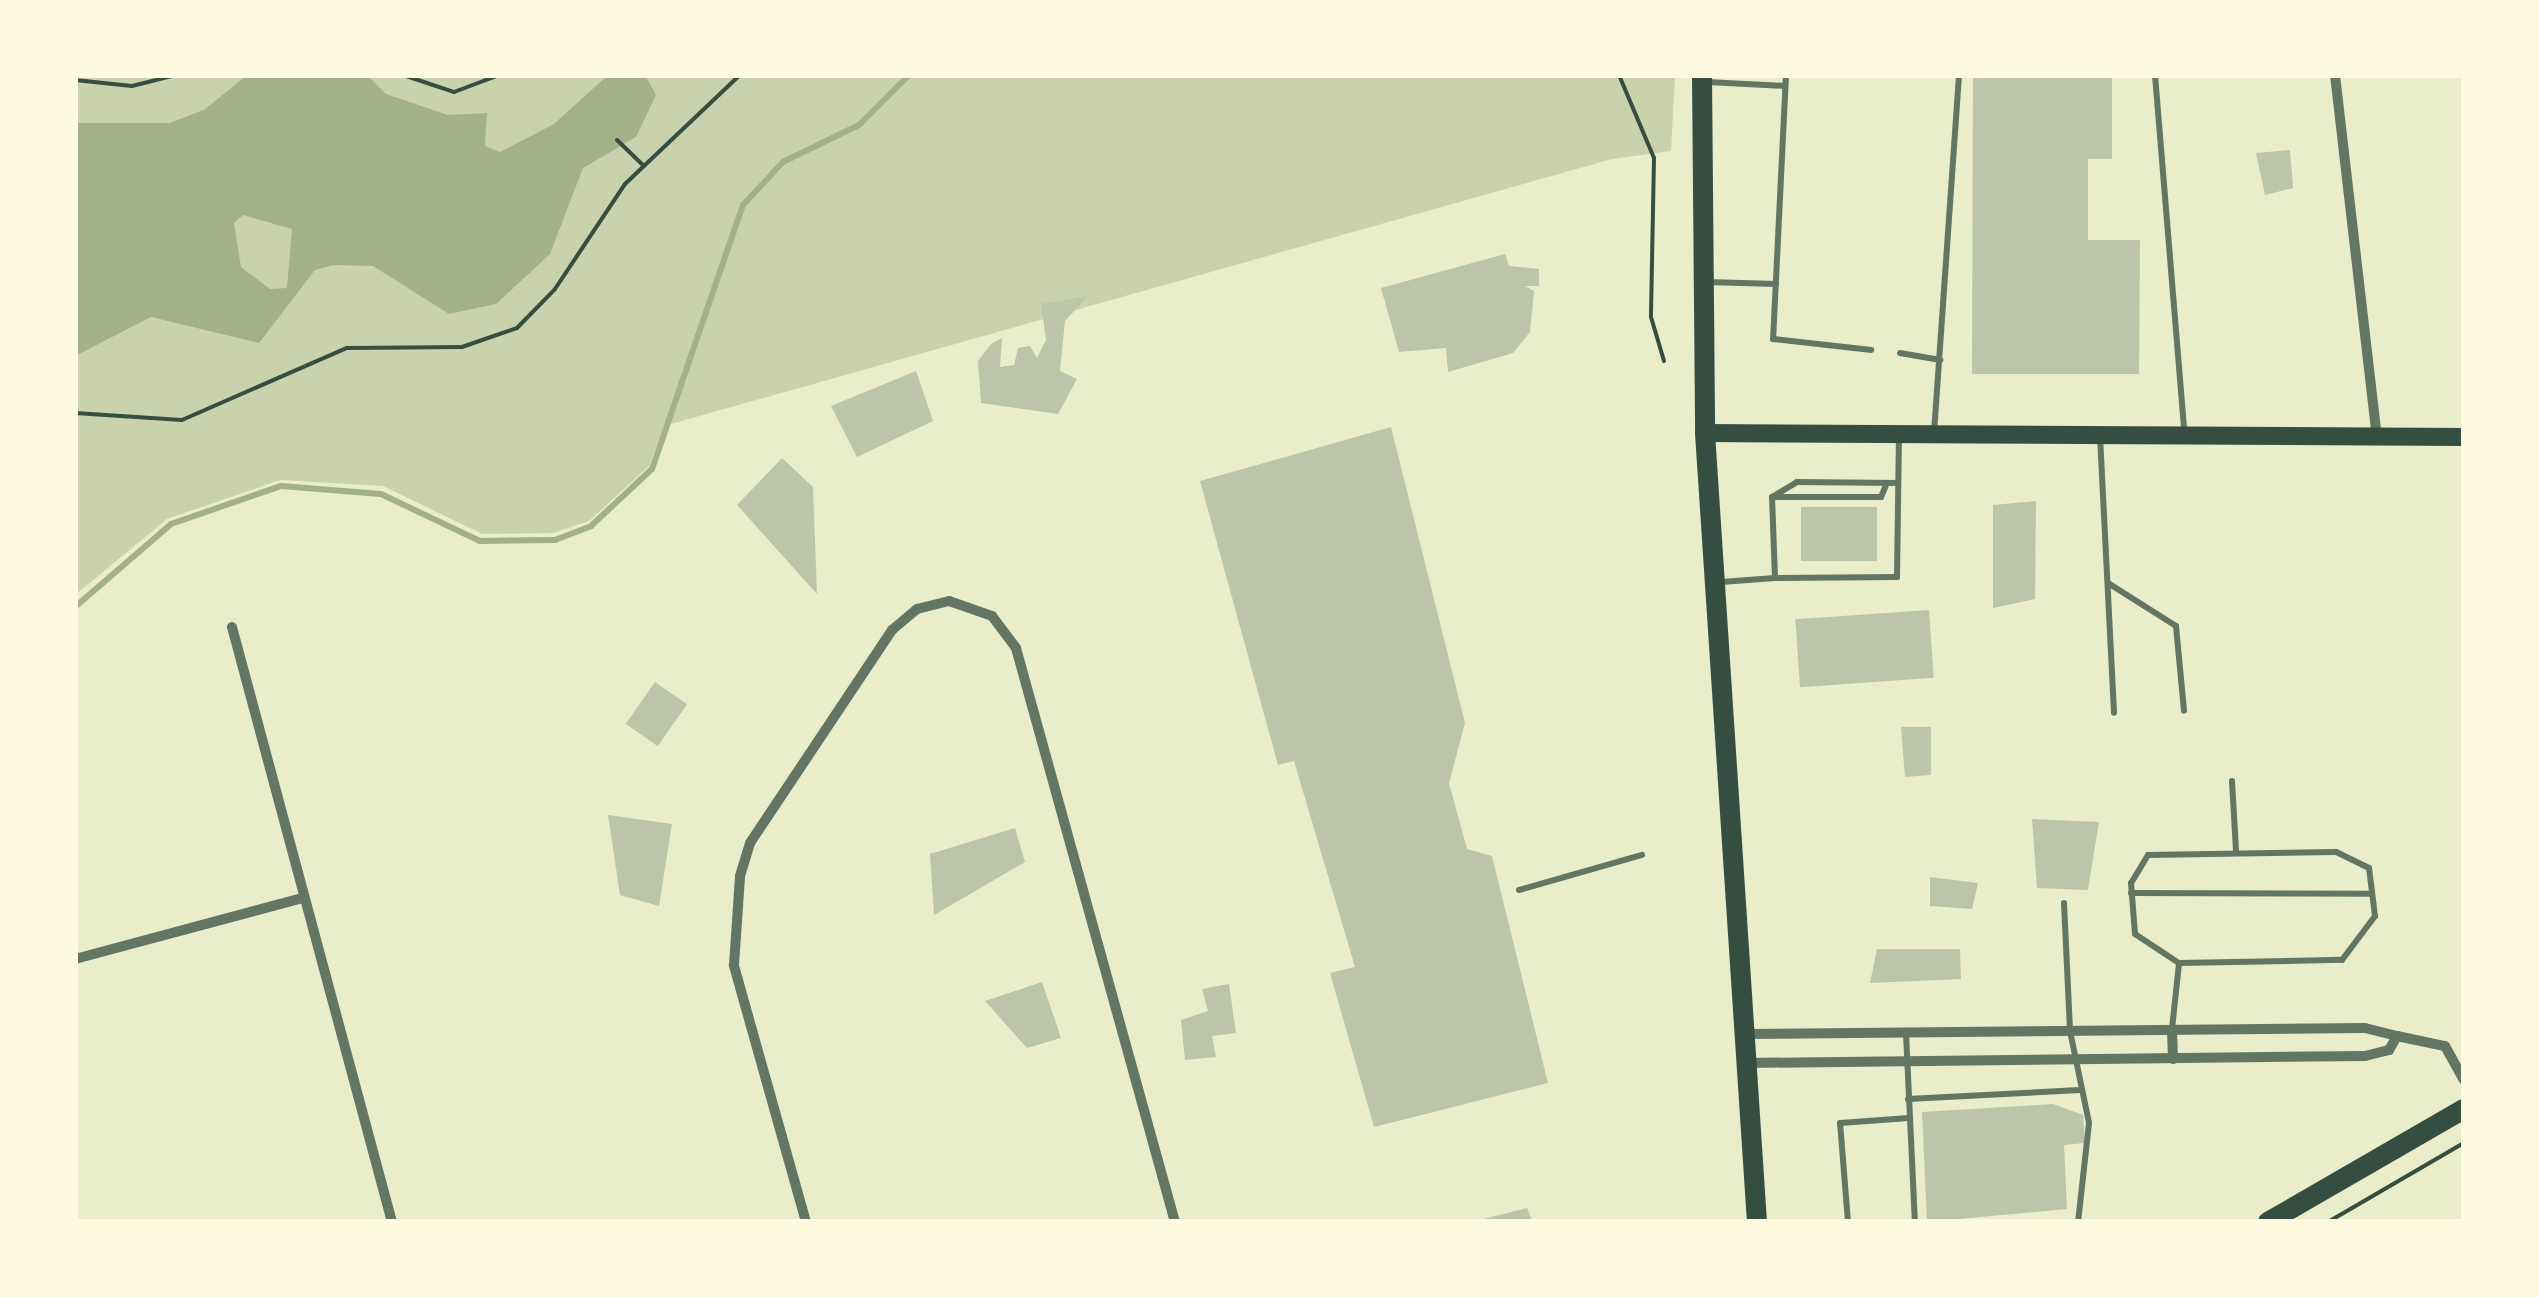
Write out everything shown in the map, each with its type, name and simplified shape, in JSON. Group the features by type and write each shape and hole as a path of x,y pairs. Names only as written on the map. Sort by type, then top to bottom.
{"main road":[{"path":"1700,77 1699,282 1705,433 1757,1222"},
{"path":"1705,433 2184,432 2464,439"},
{"path":"2268,1222 2464,1109"}],"street":[{"path":"2336,75 2377,436"},
{"path":"806,1222 734,965 740,876 750,844 892,630 916,609 949,601 992,616 1016,648 1174,1222"},
{"path":"232,627 392,1222"},
{"path":"75,959 302,898"},
{"path":"1745,1034 2365,1028 2444,1046 2464,1080"},
{"path":"2172,1030 2173,1059"},
{"path":"1746,1064 2366,1056 2389,1050 2397,1036"}],"lane":[{"path":"1786,75 1774,340 1871,350"},
{"path":"1934,434 1959,75"},
{"path":"2155,75 2184,432"},
{"path":"1700,77 1785,86"},
{"path":"1699,282 1776,284"},
{"path":"1900,353 1940,360"},
{"path":"1715,583 1775,578 1897,577 1899,434"},
{"path":"2100,435 2114,714"},
{"path":"1772,497 1797,482 1898,483"},
{"path":"1772,497 1882,497 1887,483"},
{"path":"1772,497 1775,578"},
{"path":"2108,583 2176,626 2184,711"},
{"path":"2232,781 2236,850"},
{"path":"2236,850 2358,857 2370,868 2375,916 2342,960 2179,963 2134,934 2131,892 2148,854 2236,850"},
{"path":"1519,890 1642,854"},
{"path":"2131,892 2372,894"},
{"path":"2064,903 2070,1031 2088,1123 2078,1222"},
{"path":"2172,1030 2179,963"},
{"path":"1906,1032 1915,1222"},
{"path":"1908,1099 2080,1090"},
{"path":"1848,1222 1840,1123 1909,1118"}],"path":[{"path":"75,80 132,86 176,75"},
{"path":"402,75 454,92 499,75"},
{"path":"75,413 182,420 346,348 492,339 536,312 643,166 740,75"},
{"path":"1620,75 1654,158 1650,317 1664,361"},
{"path":"617,140 643,166"},
{"path":"2328,1222 2464,1143"}],"shaded area":[{"path":"75,75 1675,75 1671,151 1612,159 664,426 649,466 589,521 553,533 482,534 383,486 280,480 167,519 75,595"},
{"path":"247,75 367,75 386,94 448,115 487,113 485,146 500,152 554,124 608,75 645,75 656,95 636,137 583,168 550,254 496,304 449,314 373,266 333,265 315,270 259,343 151,317 75,356 75,123 169,123 204,110","holes":["243,215 292,229 287,288 270,289 241,267 234,223"]}],"building":[{"path":"1973,75 2112,75 2112,159 2088,159 2088,240 2140,240 2139,374 1972,374"},
{"path":"2290,150 2293,188 2265,195 2256,153"},
{"path":"1505,254 1509,266 1539,269 1539,286 1525,286 1534,291 1530,332 1513,353 1448,372 1446,348 1399,352 1381,288"},
{"path":"1088,296 1065,321 1060,371 1077,379 1058,414 981,403 978,361 991,344 1002,338 1000,367 1014,365 1018,348 1030,346 1037,358 1046,340 1041,304"},
{"path":"916,371 933,421 857,457 831,406"},
{"path":"1391,427 1465,723 1449,783 1467,849 1492,856 1548,1083 1374,1127 1330,973 1355,967 1294,761 1278,765 1200,481"},
{"path":"782,458 813,487 817,594 737,505"},
{"path":"2036,501 2035,599 1993,608 1993,505"},
{"path":"1801,507 1877,507 1877,561 1801,561"},
{"path":"1929,610 1934,678 1800,687 1795,619"},
{"path":"655,682 687,704 658,746 626,724"},
{"path":"1901,727 1931,727 1931,775 1905,777"},
{"path":"608,815 672,824 659,906 620,895"},
{"path":"2032,819 2099,822 2088,890 2037,888"},
{"path":"1015,828 1025,862 934,915 930,854"},
{"path":"1930,877 1978,883 1972,909 1930,906"},
{"path":"1877,949 1960,949 1961,979 1870,983"},
{"path":"1042,982 1061,1038 1027,1048 985,1001"},
{"path":"1229,984 1236,1033 1212,1036 1216,1057 1185,1060 1181,1020 1208,1011 1202,989"},
{"path":"2053,1104 2083,1115 2085,1143 2064,1145 2067,1209 1927,1222 1922,1112"},
{"path":"1527,1208 1533,1222 1476,1222 1476,1221"}],"waterway":[{"path":"75,607 171,524 281,486 381,494 480,541 555,540 591,526 652,469 743,205 783,162 859,125 909,75"}]}
